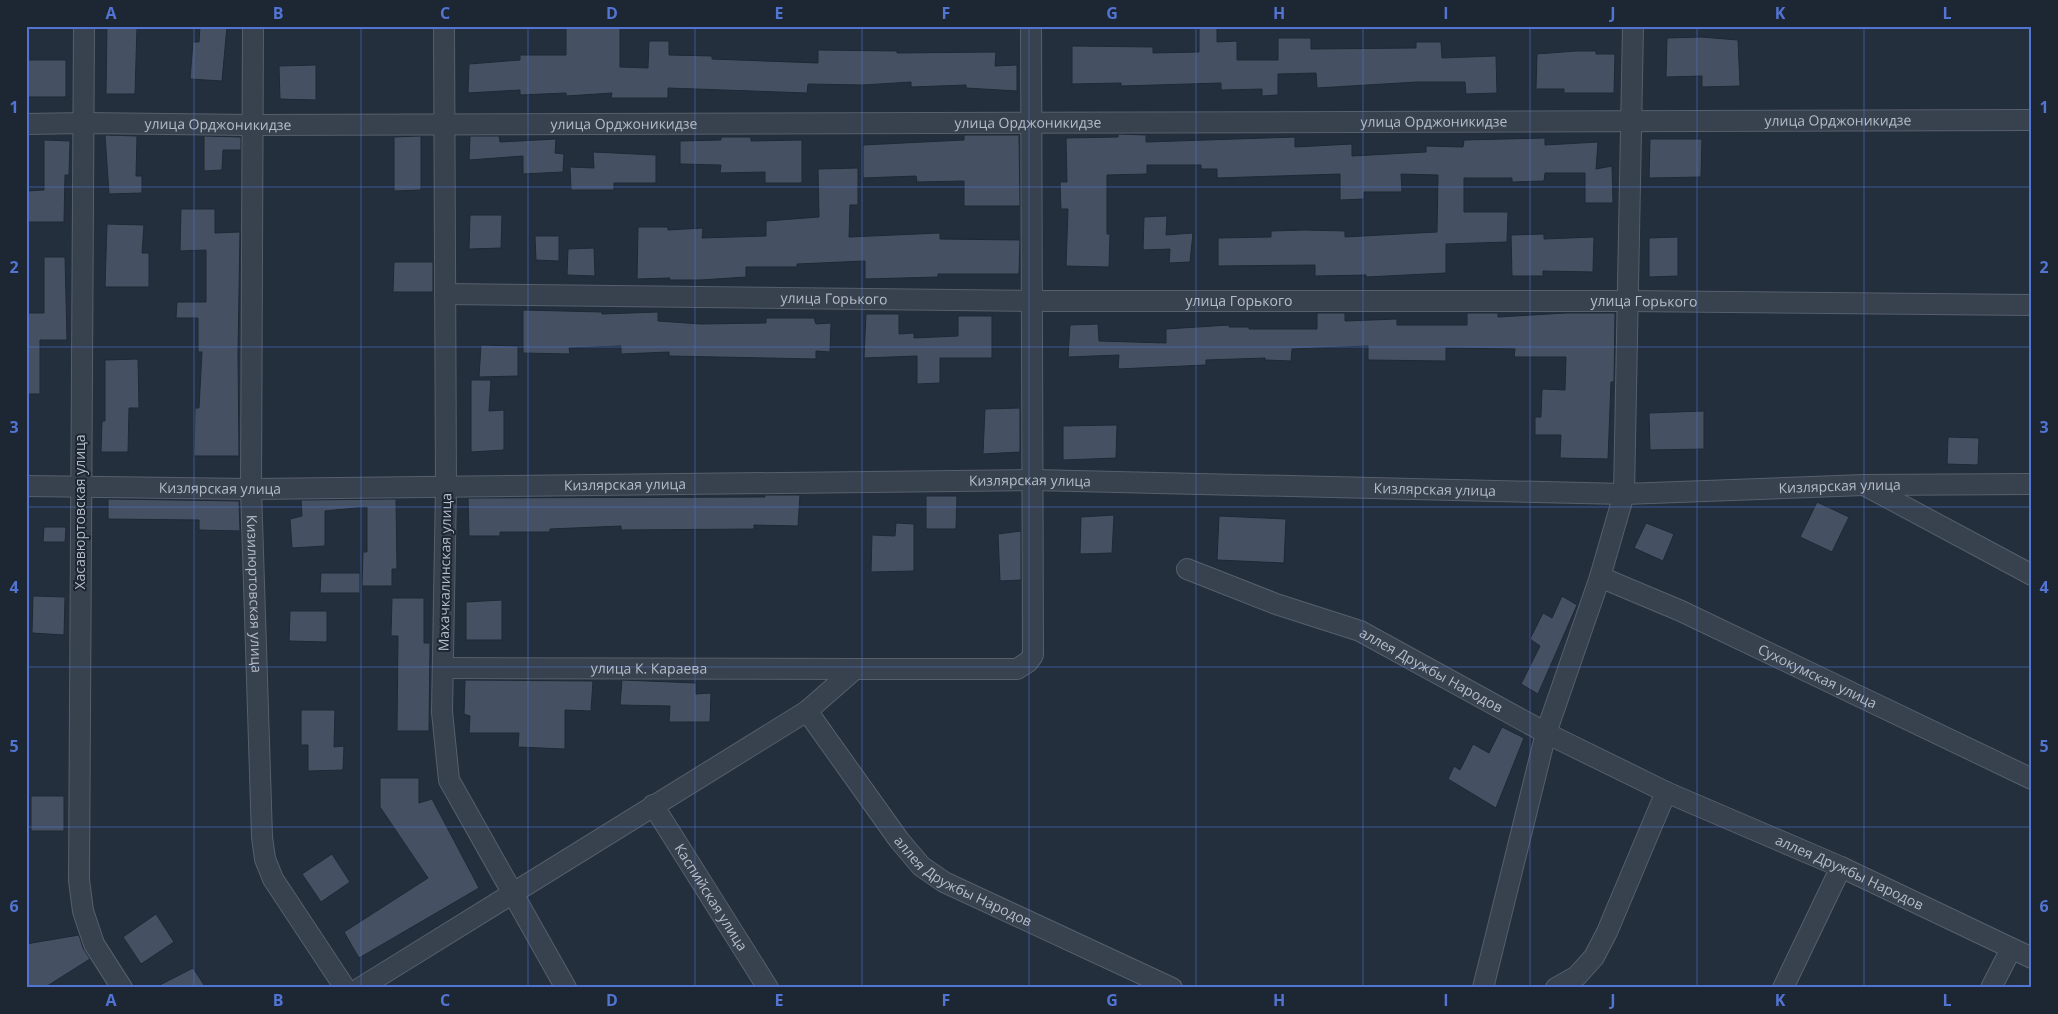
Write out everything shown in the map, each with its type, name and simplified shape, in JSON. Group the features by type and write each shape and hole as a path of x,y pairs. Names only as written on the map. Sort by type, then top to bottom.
{"street":[{"name":"Хасавюртовская улица","path":"84,26 79,880 83,912 94,944 122,988"},
{"name":"Кизилюртовская улица","path":"253,26 251,125 251,489 262,837 265,859 273,879 345,988"},
{"name":"Махачкалинская улица","path":"444,26 446,487 442,712 449,780 566,988"},
{"name":"улица К. Караева","path":"444,668 1017,669 1028,662 1033,655 1034,480 1031,26"},
{"path":"1483,988 1546,733 1600,577 1624,494 1633,26"},
{"name":"улица Орджоникидзе","path":"26,124 2032,120"},
{"name":"улица Горького","path":"445,294 1033,301 1627,301 2032,305"},
{"name":"Кизлярская улица","path":"26,486 251,489 1034,480 1624,494 1864,485 2032,484"},
{"path":"1864,485 2032,575"},
{"name":"аллея Дружбы Народов","path":"1187,569 1276,604 1360,631 1546,733 1666,792 1841,867 2032,958"},
{"name":"Сухокумская улица","path":"1600,577 1681,611 2032,779"},
{"path":"360,988 807,711 855,669"},
{"name":"аллея Дружбы Народов","path":"807,711 898,840 921,866 944,882 1162,986"},
{"path":"1556,988 1577,976 1594,957 1607,932 1666,792"},
{"name":"Каспийская улица","path":"652,806 768,988"},
{"path":"1783,988 1841,867"},
{"path":"1991,988 2010,949"}],"building":[{"path":"107,26 137,26 135,94 106,94"},
{"path":"200,26 227,26 222,81 190,79 193,42 199,42"},
{"path":"566,26 620,26 620,67 648,68 649,41 669,41 669,55 712,56 712,59 818,63 818,50 897,51 897,53 996,52 995,66 1017,65 1017,91 966,88 966,85 911,87 911,82 863,85 808,84 807,93 668,88 668,98 611,98 612,93 566,96 566,93 520,95 520,90 468,93 469,64 520,60 520,55 566,55"},
{"path":"1199,26 1217,26 1217,42 1237,41 1237,60 1278,60 1278,38 1311,38 1311,49 1416,48 1416,42 1441,42 1442,58 1496,56 1497,93 1466,94 1465,82 1417,82 1317,88 1316,73 1278,74 1278,95 1262,96 1262,89 1221,90 1221,83 1121,86 1121,83 1072,84 1072,46 1153,47 1153,53 1199,52"},
{"path":"1701,37 1738,40 1740,86 1702,87 1702,76 1666,77 1667,38"},
{"path":"1596,51 1596,54 1615,54 1614,93 1564,93 1564,89 1536,89 1537,54"},
{"path":"26,60 66,60 66,97 26,97"},
{"path":"316,65 316,100 280,99 279,66"},
{"path":"1118,134 1146,135 1146,142 1295,137 1295,147 1352,144 1352,156 1426,152 1426,146 1463,147 1464,140 1545,138 1545,145 1598,142 1596,169 1612,166 1613,203 1585,203 1585,173 1545,173 1544,181 1512,182 1512,178 1464,178 1464,212 1508,212 1507,242 1446,244 1446,273 1366,277 1366,275 1315,276 1315,265 1218,266 1218,238 1271,237 1271,231 1305,230 1345,231 1345,237 1437,232 1438,175 1401,174 1402,192 1364,192 1364,199 1340,200 1340,174 1217,178 1217,169 1201,169 1201,165 1147,165 1147,174 1107,175 1107,234 1110,234 1109,267 1066,266 1068,209 1061,209 1060,182 1067,182 1066,138 1118,137"},
{"path":"105,135 137,136 136,176 142,176 142,193 109,194"},
{"path":"964,135 1019,135 1020,206 964,206 964,181 917,182 916,176 863,178 863,145 964,140"},
{"path":"204,136 241,137 241,150 223,150 222,170 204,171"},
{"path":"421,136 421,190 394,191 394,137"},
{"path":"470,136 499,136 500,142 556,139 555,153 564,154 563,172 523,174 523,156 469,160"},
{"path":"721,137 751,137 751,141 802,140 802,183 765,183 765,172 720,173 721,165 680,164 680,141 721,140"},
{"path":"1650,139 1702,139 1701,177 1649,178"},
{"path":"44,140 70,141 69,175 65,175 64,222 28,222 27,191 44,190"},
{"path":"593,152 656,155 656,183 614,183 614,190 571,190 570,167 594,168"},
{"path":"858,168 858,205 850,205 849,237 940,233 940,239 1020,240 1019,274 938,274 938,277 865,279 865,261 797,264 797,267 746,267 746,277 700,280 669,280 670,278 637,279 638,227 668,227 668,230 703,228 702,238 766,236 766,221 819,217 818,169"},
{"path":"181,209 215,209 215,233 240,232 239,456 194,456 195,408 199,408 202,352 198,352 198,318 176,318 177,302 206,302 206,250 180,251"},
{"path":"470,215 502,215 501,248 469,249"},
{"path":"1167,216 1166,235 1193,233 1190,262 1169,263 1170,249 1143,250 1144,217"},
{"path":"107,224 144,225 142,253 149,253 149,287 105,287"},
{"path":"1544,234 1544,239 1594,237 1593,272 1543,271 1543,276 1512,276 1511,235"},
{"path":"535,236 559,236 559,261 536,260"},
{"path":"1678,237 1678,276 1649,277 1649,238"},
{"path":"594,248 595,276 567,275 568,249"},
{"path":"44,257 65,257 67,340 40,340 40,394 26,394 26,313 44,313"},
{"path":"394,262 433,262 433,292 393,292"},
{"path":"523,310 602,312 602,314 658,312 658,321 701,324 766,323 766,318 814,318 816,324 831,323 830,352 816,351 816,359 669,356 669,352 621,354 621,346 569,348 570,354 523,353"},
{"path":"1317,313 1345,313 1345,321 1397,319 1397,325 1467,325 1467,313 1498,313 1498,317 1566,313 1615,313 1614,382 1611,382 1608,459 1560,458 1561,435 1535,435 1535,417 1541,417 1542,389 1565,390 1566,357 1514,357 1515,349 1446,348 1446,361 1368,360 1368,346 1292,349 1291,361 1265,360 1265,358 1206,360 1206,365 1118,369 1119,355 1068,357 1070,325 1098,324 1099,341 1166,343 1166,329 1229,325 1229,327 1249,327 1249,329 1317,329"},
{"path":"866,314 899,314 899,334 914,333 914,338 958,336 958,316 992,316 992,358 940,358 940,383 917,384 917,356 864,358"},
{"path":"481,345 518,346 518,376 479,377"},
{"path":"138,359 139,408 129,408 128,452 101,452 102,421 105,421 105,360"},
{"path":"471,380 491,380 489,411 504,410 504,450 471,452"},
{"path":"1020,408 1020,452 983,454 985,409"},
{"path":"1704,411 1704,449 1650,450 1649,413"},
{"path":"1117,425 1116,458 1063,460 1063,426"},
{"path":"1948,437 1979,438 1978,465 1947,464"},
{"path":"765,495 800,495 798,526 754,525 754,529 621,530 621,526 550,529 550,532 500,532 500,536 469,536 468,498 765,497"},
{"path":"926,496 957,496 956,529 926,529"},
{"path":"108,499 239,501 240,531 199,530 199,520 108,519"},
{"path":"396,499 397,569 392,569 392,586 362,586 363,552 367,552 367,507 325,511 325,546 292,548 290,519 302,516 301,500"},
{"path":"1817,502 1849,517 1832,552 1800,537"},
{"path":"1114,515 1112,553 1080,554 1081,517"},
{"path":"1219,516 1286,519 1284,563 1217,560"},
{"path":"896,523 914,524 914,571 871,572 872,535 895,536"},
{"path":"1646,523 1674,534 1663,561 1634,548"},
{"path":"44,527 66,527 65,542 43,542"},
{"path":"1021,531 1021,580 1000,581 998,534"},
{"path":"321,573 360,573 360,593 320,593"},
{"path":"33,596 65,597 64,635 32,633"},
{"path":"1562,596 1577,605 1538,694 1521,684 1540,646 1530,639 1543,613 1552,618"},
{"path":"392,598 424,598 424,643 430,643 429,731 397,731 398,636 391,636"},
{"path":"502,600 502,640 466,640 466,602"},
{"path":"290,611 327,611 327,642 289,641"},
{"path":"465,680 593,681 591,711 565,710 565,749 518,747 519,733 469,733 470,716 464,714"},
{"path":"622,680 696,683 696,694 711,693 710,722 669,722 670,706 620,705"},
{"path":"301,710 335,710 334,747 344,746 343,770 308,771 308,745 301,745"},
{"path":"1502,727 1524,738 1496,808 1448,779 1454,766 1460,770 1473,744 1489,753"},
{"path":"380,778 419,778 419,803 432,799 479,888 359,958 344,932 428,878 380,807"},
{"path":"31,796 64,796 64,831 31,831"},
{"path":"332,854 350,882 321,902 302,874"},
{"path":"156,914 174,942 141,964 123,937"},
{"path":"79,935 83,948 90,959 44,988 26,988 26,944"},
{"path":"193,968 206,988 154,988"}]}
